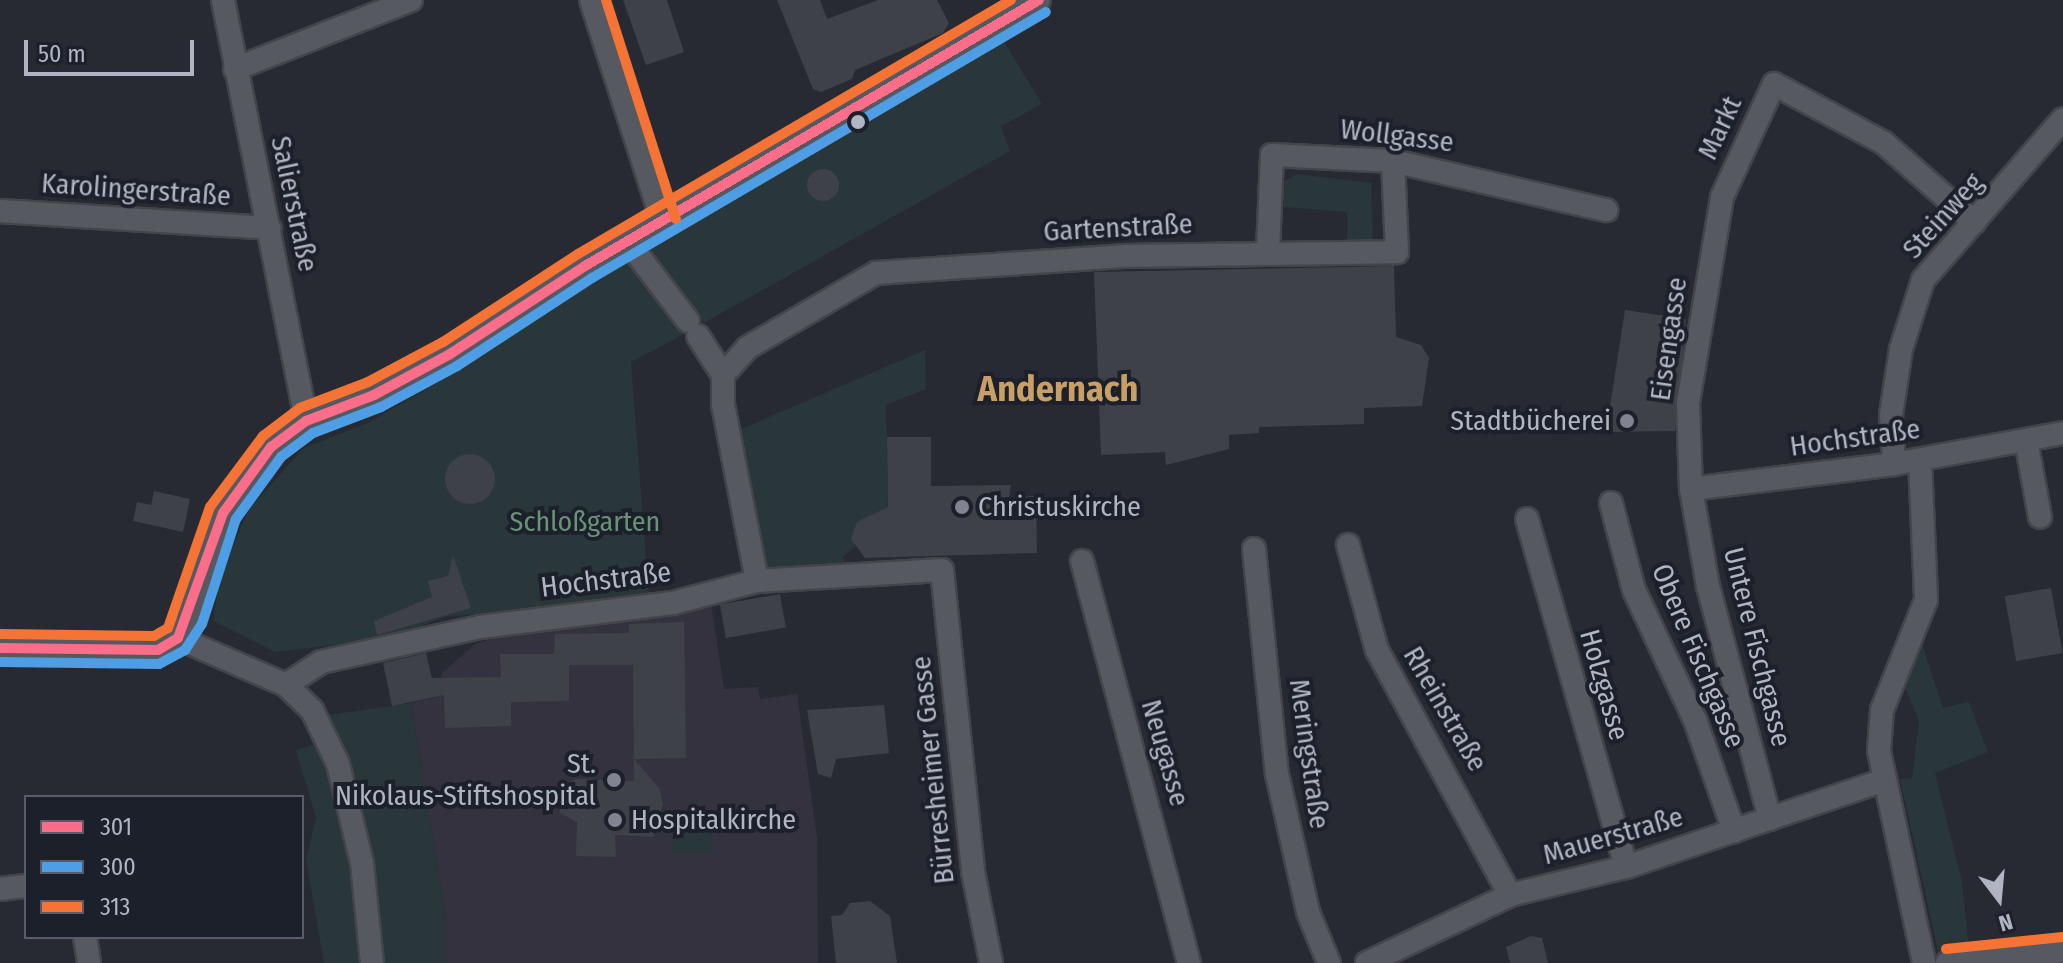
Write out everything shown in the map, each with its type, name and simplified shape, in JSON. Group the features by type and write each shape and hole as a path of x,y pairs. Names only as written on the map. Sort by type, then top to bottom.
{"street":[{"name":"Salierstraße","path":"223,0 306,421"},
{"path":"235,69 411,0"},
{"path":"591,0 663,223"},
{"path":"0,648 158,650 178,638 223,513 271,447 306,421 374,395 450,354 628,242 1039,0"},
{"name":"Markt","path":"1722,197 1774,84 1884,143 1974,222"},
{"name":"Steinweg","path":"1894,464 1891,415 1901,349 1923,280 2063,119"},
{"name":"Wollgasse","path":"1268,251 1272,155 1393,161 1606,210"},
{"name":"Gartenstraße","path":"723,375 747,348 876,273 1268,251 1397,252 1393,161"},
{"name":"Eisengasse","path":"1691,489 1688,403 1722,197"},
{"name":"Karolingerstraße","path":"0,211 269,228"},
{"path":"628,242 693,328 723,375 725,421 757,581"},
{"name":"Hochstraße","path":"1691,489 1894,464 2063,433"},
{"path":"2026,440 2040,517"},
{"path":"1920,460 1926,600 1882,710 1882,781 1924,963"},
{"name":"Untere Fischgasse","path":"1691,489 1708,586 1770,819"},
{"name":"Obere Fischgasse","path":"1611,503 1634,590 1695,720 1734,831"},
{"name":"Holzgasse","path":"1527,519 1626,867"},
{"name":"Rheinstraße","path":"1348,545 1377,650 1510,895"},
{"name":"Meringstraße","path":"1254,549 1277,774 1308,912 1329,963"},
{"name":"Neugasse","path":"1082,561 1189,963"},
{"name":"Hochstraße","path":"286,685 321,662 480,627 673,603 757,581 942,570"},
{"name":"Bürresheimer Gasse","path":"942,570 973,872 991,963"},
{"path":"178,638 286,685 312,710 338,764 362,863 371,953"},
{"name":"Mauerstraße","path":"1367,963 1510,895 1626,867 1882,781"},
{"path":"0,889 24,886"},
{"path":"85,939 89,963"},
{"path":"1947,963 2063,951"}],"shaded area":[{"name":"St. Nikolaus-Stiftshospital","path":"711,604 724,689 758,687 760,699 797,694 817,838 818,963 446,963 446,920 411,703 436,697 442,673 475,644 528,627"}],"green space":[{"name":"Schloßgarten","path":"1003,40 1042,104 1001,126 1010,151 704,323 698,319 684,334 631,362 649,598 444,617 389,638 275,652 213,621 221,571 250,508 304,448 370,422 466,366 624,263"},
{"path":"1298,174 1371,183 1373,241 1347,241 1347,212 1282,207 1281,183"},
{"path":"925,350 926,389 886,405 888,519 843,557 846,570 766,573 739,430"},
{"path":"1918,631 1943,708 1969,702 1988,752 1935,773 1962,882 1969,948 1938,951 1900,779 1912,778 1919,721 1898,671"},
{"path":"411,703 446,920 446,963 324,963 306,860 316,818 296,750 332,739 321,716"},
{"path":"671,813 712,813 712,853 671,853"}],"building":[{"path":"623,0 667,0 684,52 646,65"},
{"path":"777,0 820,0 827,19 878,0 937,0 949,23 943,33 855,70 852,79 821,92 813,89"},
{"path":"823,169 834,174 839,185 834,196 823,201 812,196 807,185 812,174"},
{"path":"1394,266 1396,337 1421,345 1429,358 1422,406 1364,408 1364,424 1259,427 1259,433 1229,435 1229,449 1166,465 1165,452 1101,455 1094,272"},
{"path":"1625,310 1686,319 1675,431 1606,432"},
{"name":"Christuskirche","path":"887,437 931,437 931,486 1011,485 1009,497 1036,496 1037,553 865,558 851,539 857,522 888,507"},
{"path":"470,454 488,461 495,479 488,497 470,504 452,497 445,479 452,461"},
{"path":"154,491 190,499 183,532 133,521 137,502 151,505"},
{"path":"453,555 471,608 377,635 374,621 432,597 428,581 448,576"},
{"path":"2051,588 2062,653 2016,661 2005,596"},
{"path":"780,594 786,627 726,638 720,605"},
{"path":"684,622 686,758 634,759 659,788 663,804 653,837 615,835 616,857 576,856 577,822 560,813 558,790 575,779 634,781 633,665 569,665 569,701 511,702 511,726 445,728 444,695 392,706 383,663 426,653 432,678 501,677 500,654 554,654 555,634 629,633 629,624"},
{"path":"884,705 889,753 836,759 831,778 818,774 807,710"},
{"path":"870,901 890,916 897,963 836,963 831,916 842,915 850,903"},
{"path":"1531,936 1542,938 1548,963 1510,963 1506,947"}],"transit line":[{"name":"313","path":"606,0 676,219"},
{"name":"313","path":"0,634 154,636 168,628 210,507 263,436 300,408 368,382 443,342 578,254 1011,0"},
{"name":"301","path":"0,648 158,650 178,638 223,513 271,447 306,421 374,395 450,354 585,266 1039,0"},
{"name":"300","path":"0,662 159,664 185,650 202,624 236,519 281,457 313,433 381,407 457,366 592,278 1046,12"},
{"name":"313","path":"1946,949 2062,937"}],"place":[{"name":"Stadtbücherei","path":"1627,421"},
{"name":"Christuskirche","path":"962,507"},
{"name":"St. Nikolaus-Stiftshospital","path":"614,780"},
{"name":"Hospitalkirche","path":"615,820"}],"district":[{"name":"Andernach","path":"1058,390"}]}
